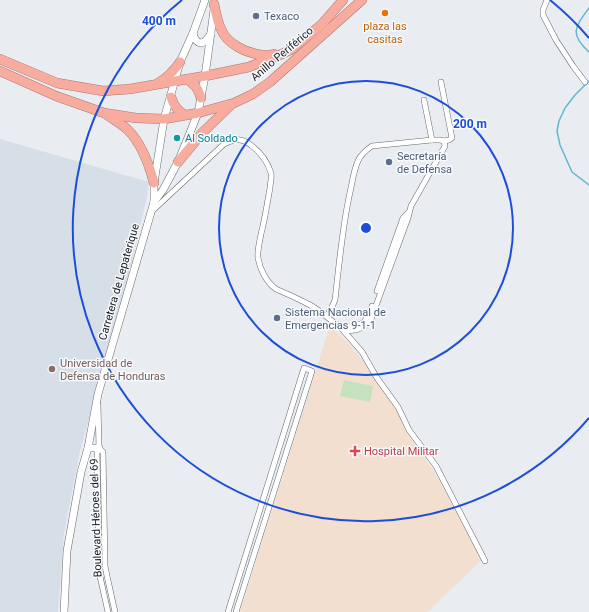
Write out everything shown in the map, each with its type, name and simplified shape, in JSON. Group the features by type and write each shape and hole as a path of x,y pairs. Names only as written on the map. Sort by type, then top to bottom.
{"highway":[{"name":"Anillo Periférico","path":"0,59 57,83 103,91 130,90 249,67 282,54 292,49 322,24 343,0"},
{"name":"Anillo Periférico","path":"0,71 56,96 104,113 136,118 164,119 198,113 234,103 253,94 270,82 362,0"},
{"path":"214,2 220,28 233,44 246,51 262,55 282,54"},
{"path":"150,86 160,82 168,76 177,68 180,62"},
{"path":"186,79 194,83 199,90 201,98"},
{"path":"171,97 173,105 178,111 185,115"},
{"path":"178,162 203,132 234,103"},
{"path":"104,113 128,129 140,145 149,165 154,183"}],"main road":[{"name":"Carretera de Lepaterique","path":"64,612 67,551 81,472 88,448 98,394 154,202 154,183 164,119 180,62 193,33 205,0"},
{"name":"Carretera de Lepaterique","path":"154,202 163,190 178,162 198,113 205,76 214,2"},
{"path":"193,33 196,41 200,43 204,42 211,33"},
{"path":"88,448 99,448"}],"street":[{"path":"547,0 543,10 543,15 556,40 585,82"},
{"path":"327,316 334,300 347,207 358,160 364,151 372,146 432,140 444,141 452,138 440,82"},
{"path":"424,100 432,140"},
{"path":"151,213 224,144 232,140 241,139 247,142 261,155 268,165 272,175 258,250 261,271 271,285 311,305 340,326 348,330 356,329 365,326 370,322 411,206 445,146 444,141"},
{"path":"340,326 362,352 377,378 398,408 409,430 436,466 485,561"},
{"path":"228,612 304,368 312,371 236,612"},
{"name":"Boulevard Héroes del 69","path":"98,394 99,448 97,453 99,572 108,612"},
{"name":"Boulevard Héroes del 69","path":"99,448 103,452 105,566 115,612"}],"shaded area":[{"name":"Universidad de Defensa de Honduras","path":"0,139 149,182 147,197 126,286 80,451 64,533 58,612 0,612"},
{"name":"Hospital Militar","path":"330,325 349,344 367,366 396,410 407,433 433,470 482,559 428,612 240,612"}],"green space":[{"path":"344,380 373,386 370,402 340,396"}],"waterway":[{"path":"589,8 580,20 576,30 579,40 589,52"},
{"path":"589,81 565,108 559,121 557,131 560,145 572,172 589,185"}],"place":[{"name":"plaza las casitas","path":"385,13"},
{"name":"Texaco","path":"256,16"},
{"name":"Al Soldado","path":"177,138"},
{"name":"Secretaría de Defensa","path":"389,162"},
{"name":"Sistema Nacional de Emergencias 9-1-1","path":"277,318"},
{"name":"Universidad de Defensa de Honduras","path":"52,369"},
{"name":"Hospital Militar","path":"355,451"}]}
